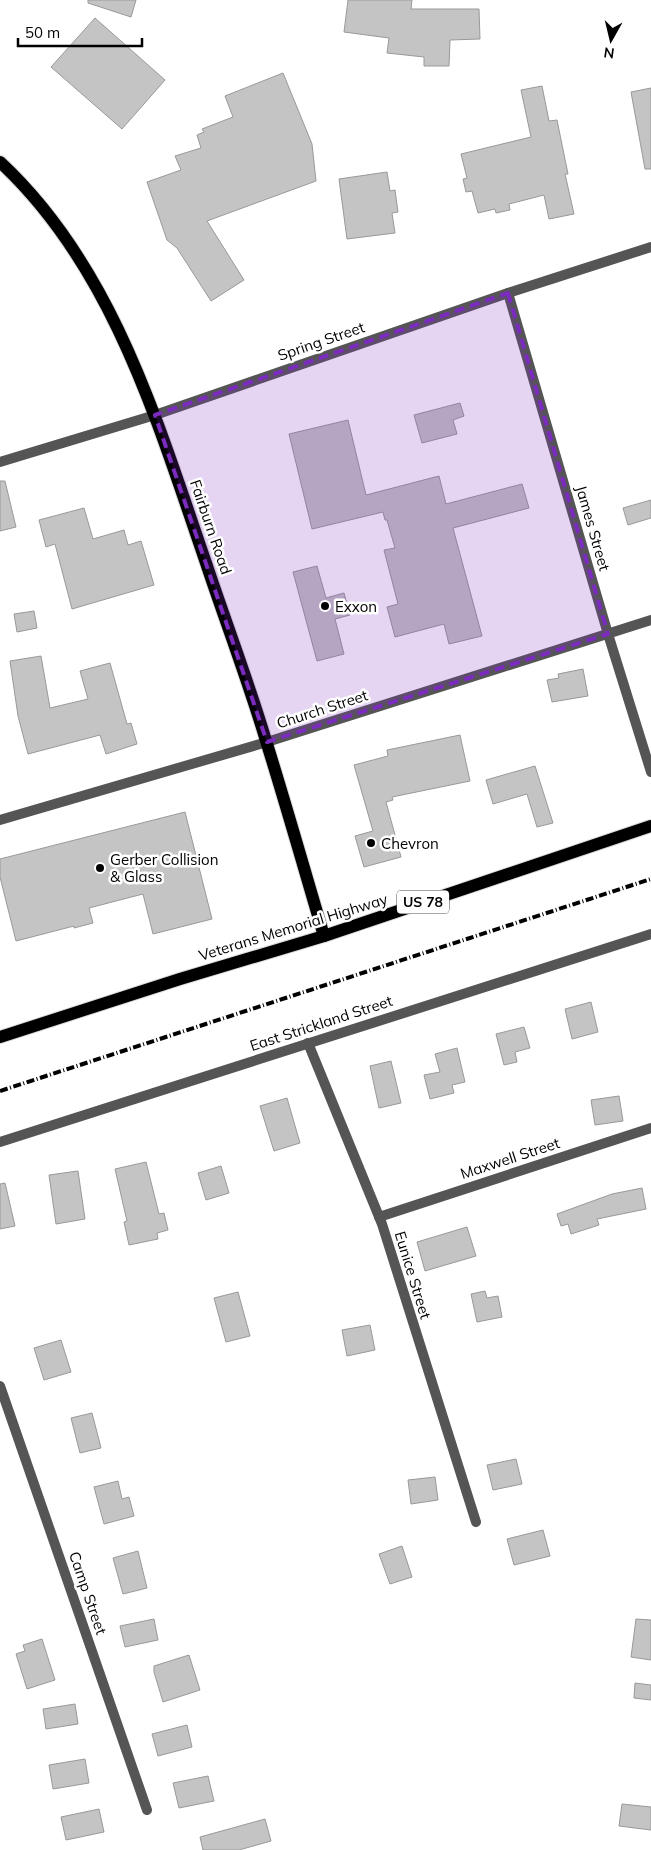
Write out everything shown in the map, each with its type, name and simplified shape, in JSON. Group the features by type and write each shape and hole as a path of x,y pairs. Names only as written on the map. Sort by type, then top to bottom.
{"main road":[{"name":"Fairburn Road","path":"0,162 50,216 94,285 121,334 155,414 267,742 324,936"},
{"name":"Veterans Memorial Highway","path":"0,1036 324,936 651,826"}],"street":[{"name":"Spring Street","path":"0,462 155,414 508,293 651,247"},
{"name":"James Street","path":"508,293 608,634 651,772"},
{"name":"Church Street","path":"0,820 267,742 651,620"},
{"name":"East Strickland Street","path":"0,1142 651,934"},
{"name":"Eunice Street","path":"308,1043 379,1217 476,1522"},
{"name":"Maxwell Street","path":"379,1217 651,1128"},
{"name":"Camp Street","path":"0,1386 148,1810"}],"highlighted area":[{"path":"508,293 608,634 267,742 155,415"}],"building":[{"path":"88,0 136,0 131,17 88,3"},
{"path":"348,0 412,0 411,9 479,9 480,39 450,40 449,66 424,66 424,57 387,53 389,38 344,32"},
{"path":"95,18 165,80 122,129 51,67"},
{"path":"283,73 312,144 316,181 207,221 244,280 211,301 177,248 167,240 147,182 181,170 175,156 201,148 197,135 204,132 202,129 233,117 225,96"},
{"path":"542,86 549,121 557,120 568,174 565,174 574,214 549,219 544,195 509,204 510,210 496,213 495,209 478,213 472,191 466,192 463,179 467,178 461,154 531,137 521,90"},
{"path":"651,88 651,169 645,169 631,92"},
{"path":"387,172 390,191 395,190 398,212 392,213 395,233 347,239 339,179"},
{"path":"460,403 464,416 453,420 457,434 422,443 414,415"},
{"path":"348,420 366,495 439,476 446,504 522,484 529,508 453,528 482,636 449,644 444,624 395,637 387,607 398,604 384,550 395,548 383,512 312,529 289,434"},
{"path":"0,481 5,481 16,527 0,531"},
{"path":"651,500 651,518 628,525 623,508"},
{"path":"84,508 93,539 124,530 128,545 141,541 154,585 72,609 55,544 46,547 39,520"},
{"name":"Exxon","path":"317,566 326,598 344,593 350,615 335,619 344,654 317,661 293,572"},
{"path":"34,611 37,628 17,632 14,614"},
{"path":"41,656 50,708 88,699 80,671 110,663 127,724 131,723 137,744 106,754 100,735 28,754 18,716 10,661"},
{"path":"583,669 588,696 552,702 547,680 559,678 558,674"},
{"path":"460,735 470,781 392,797 393,800 386,802 401,857 364,867 355,836 373,831 354,765 388,756 387,750"},
{"path":"535,766 553,823 537,827 527,794 493,804 486,780"},
{"name":"Gerber Collision & Glass","path":"185,812 212,919 153,934 143,894 89,908 93,923 16,941 0,877 0,859"},
{"path":"591,1002 598,1032 572,1039 565,1009"},
{"path":"524,1027 530,1048 515,1052 517,1062 504,1065 496,1034"},
{"path":"457,1048 465,1082 452,1085 454,1093 430,1099 424,1075 440,1072 435,1054"},
{"path":"391,1061 401,1103 379,1108 370,1066"},
{"path":"619,1096 623,1121 595,1125 591,1100"},
{"path":"287,1098 300,1143 274,1151 260,1106"},
{"path":"146,1162 159,1214 164,1213 168,1230 157,1233 158,1239 129,1245 124,1222 127,1221 115,1169"},
{"path":"221,1166 229,1193 206,1200 198,1173"},
{"path":"78,1171 85,1219 56,1224 49,1175"},
{"path":"5,1183 15,1226 0,1229 0,1184"},
{"path":"642,1188 646,1209 597,1219 599,1225 571,1234 568,1224 561,1226 557,1214 612,1194"},
{"path":"467,1227 476,1256 425,1271 417,1242"},
{"path":"485,1291 487,1298 498,1296 502,1317 477,1322 471,1294"},
{"path":"238,1292 250,1336 226,1342 214,1298"},
{"path":"370,1325 375,1350 347,1356 342,1330"},
{"path":"61,1340 71,1372 44,1380 34,1348"},
{"path":"92,1413 101,1448 80,1453 71,1418"},
{"path":"516,1459 522,1484 493,1490 487,1465"},
{"path":"435,1477 438,1500 411,1504 408,1480"},
{"path":"118,1481 122,1499 129,1497 134,1516 104,1524 94,1487"},
{"path":"543,1530 550,1556 514,1565 507,1539"},
{"path":"402,1546 412,1577 390,1584 379,1554"},
{"path":"138,1551 147,1588 123,1594 113,1558"},
{"path":"154,1619 158,1640 125,1647 120,1626"},
{"path":"636,1619 651,1620 651,1660 631,1657"},
{"path":"42,1639 55,1680 27,1689 16,1654 25,1651 23,1645"},
{"path":"189,1655 200,1690 163,1702 154,1666"},
{"path":"635,1683 651,1685 651,1700 634,1698"},
{"path":"75,1704 78,1724 46,1729 43,1709"},
{"path":"187,1725 192,1747 158,1756 152,1734"},
{"path":"85,1759 89,1783 53,1789 49,1765"},
{"path":"208,1776 214,1801 179,1808 173,1783"},
{"path":"622,1804 651,1807 651,1830 619,1826"},
{"path":"99,1809 104,1832 66,1840 61,1817"},
{"path":"265,1819 271,1841 239,1850 203,1850 200,1837"}],"railway":[{"path":"0,1091 651,879"}],"place":[{"name":"Exxon","path":"325,606"},
{"name":"Chevron","path":"371,843"},
{"name":"Gerber Collision & Glass","path":"100,868"}]}
